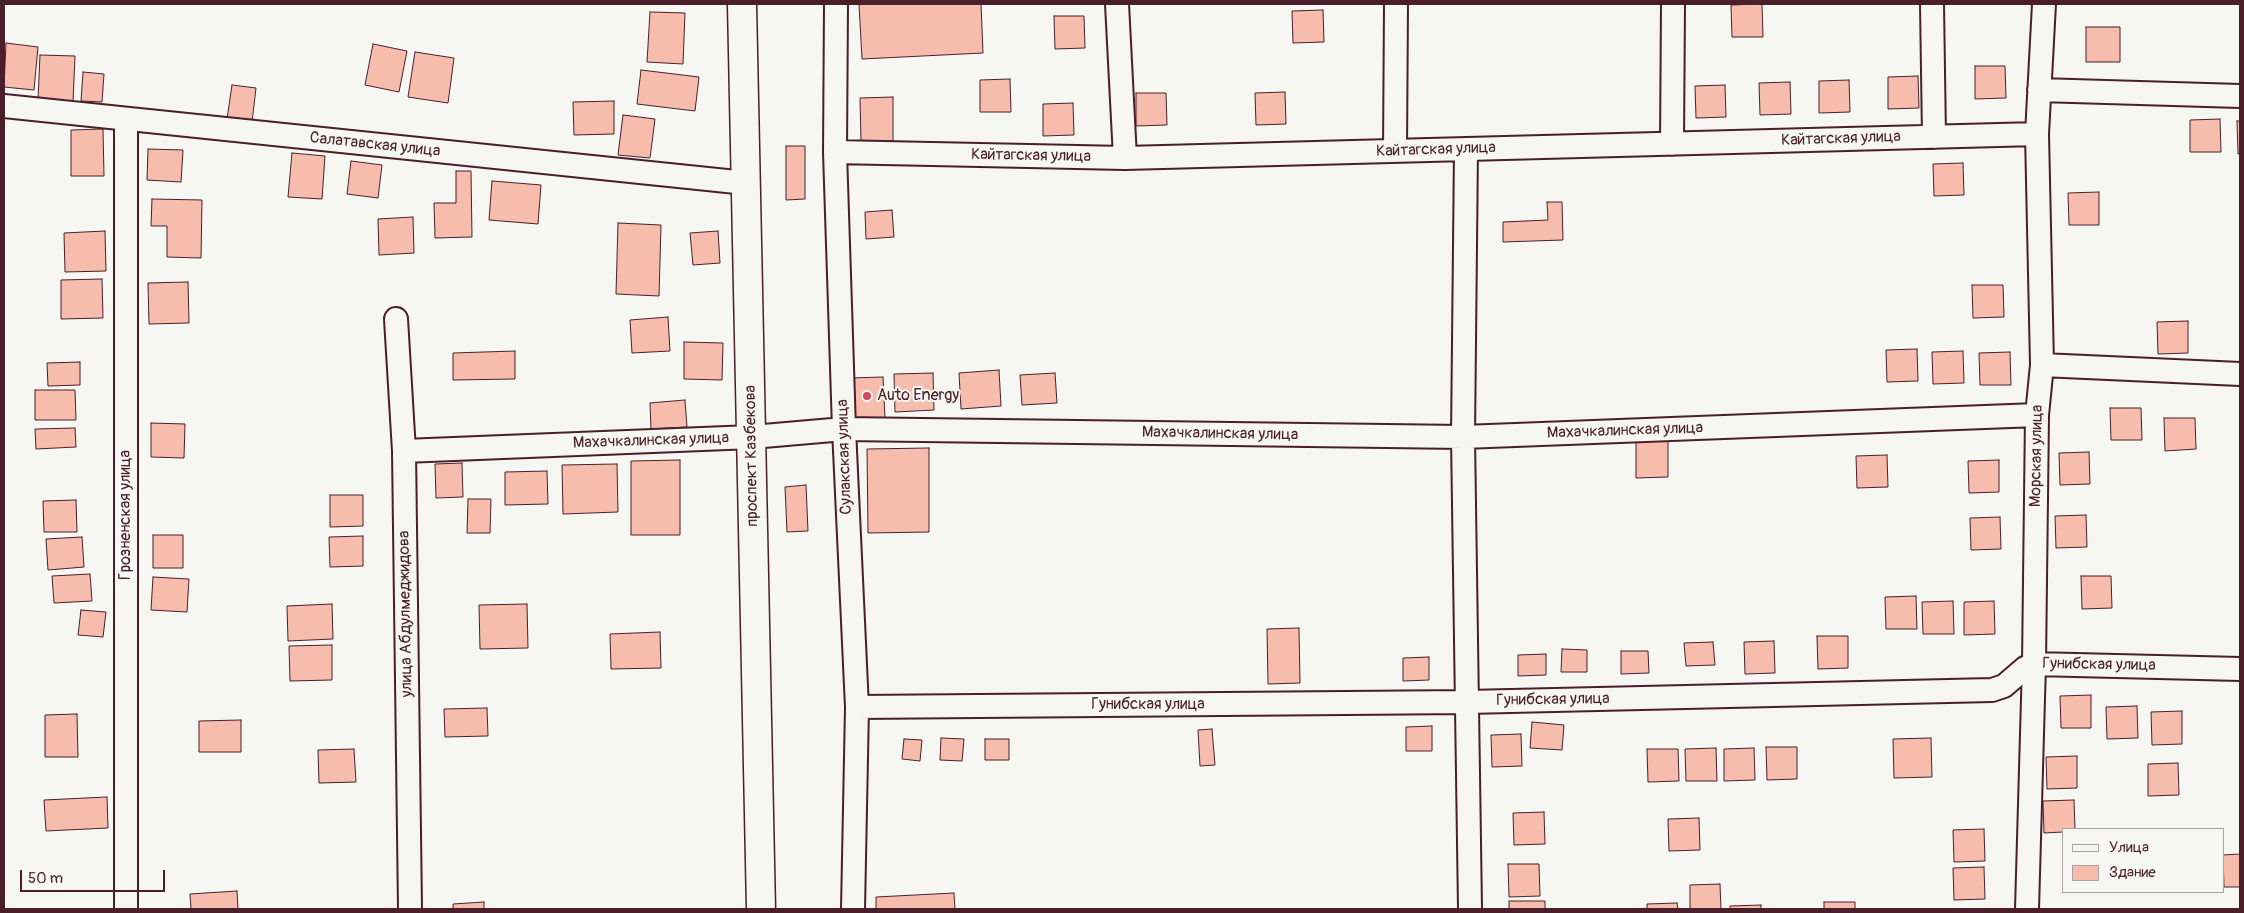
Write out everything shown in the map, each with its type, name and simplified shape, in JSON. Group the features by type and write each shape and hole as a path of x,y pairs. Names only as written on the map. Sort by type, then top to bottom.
{"highway":[{"name":"проспект Казбекова","path":"742,4 746,183 760,436 776,909"},
{"name":"проспект Казбекова","path":"761,4 761,909"}],"street":[{"name":"Сулакская улица","path":"836,4 835,152 844,429 857,707 853,909"},
{"path":"1118,4 1125,158"},
{"path":"1395,151 1396,4"},
{"path":"1672,144 1673,4"},
{"path":"1932,4 1934,137"},
{"name":"Морская улица","path":"2027,909 2034,664 2037,415 2042,365 2037,134 2044,4"},
{"path":"2039,90 2240,96"},
{"name":"Салатавская улица","path":"4,106 746,183"},
{"name":"Грозненская улица","path":"126,120 126,909"},
{"name":"Кайтагская улица","path":"835,152 1125,158 2037,134"},
{"path":"1466,149 1463,437 1470,909"},
{"name":"улица Абдулмеджидова","path":"396,319 404,451 410,909"},
{"path":"2042,365 2240,374"},
{"name":"Махачкалинская улица","path":"404,451 760,436 844,429 1463,437 2037,415"},
{"name":"Гунибская улица","path":"857,707 1467,702 1992,690 2004,686 2025,668 2034,664 2240,669"}],"building":[{"path":"859,4 981,4 983,53 862,59"},
{"path":"1762,4 1763,37 1732,37 1731,5"},
{"path":"1323,10 1324,42 1293,43 1292,11"},
{"path":"650,12 685,13 683,64 647,62"},
{"path":"1054,16 1084,16 1085,48 1055,49"},
{"path":"2086,27 2120,27 2120,62 2086,62"},
{"path":"6,43 38,47 34,90 4,87"},
{"path":"373,44 407,51 399,92 365,85"},
{"path":"415,52 454,58 448,103 408,97"},
{"path":"40,55 75,56 73,102 38,100"},
{"path":"1975,66 2005,66 2006,98 1975,99"},
{"path":"641,70 699,77 695,111 637,104"},
{"path":"83,72 104,74 102,102 81,101"},
{"path":"1918,76 1919,108 1888,109 1888,77"},
{"path":"1010,79 1011,112 980,112 980,80"},
{"path":"1849,80 1850,112 1819,113 1819,81"},
{"path":"1790,82 1791,114 1760,115 1759,83"},
{"path":"232,85 256,88 252,122 227,119"},
{"path":"1725,85 1726,117 1696,118 1695,86"},
{"path":"1285,92 1286,124 1256,125 1255,93"},
{"path":"1136,93 1166,93 1167,125 1136,126"},
{"path":"893,97 893,141 861,141 860,98"},
{"path":"614,101 614,134 574,135 573,102"},
{"path":"1073,103 1074,135 1043,136 1043,104"},
{"path":"623,115 655,119 650,158 618,155"},
{"path":"2220,119 2221,152 2190,152 2190,120"},
{"path":"2237,121 2240,121 2240,154 2238,154"},
{"path":"103,129 104,176 71,176 71,130"},
{"path":"786,146 805,146 805,199 786,200"},
{"path":"148,149 183,150 181,182 147,180"},
{"path":"292,153 325,156 322,199 288,197"},
{"path":"351,161 382,165 378,198 347,194"},
{"path":"1963,163 1964,195 1934,196 1933,164"},
{"path":"456,171 471,171 472,237 435,238 434,203 456,203"},
{"path":"492,181 541,185 538,224 489,220"},
{"path":"2099,192 2099,225 2069,225 2068,193"},
{"path":"152,199 202,200 201,258 167,257 167,226 151,226"},
{"path":"1547,202 1562,202 1563,240 1503,242 1503,222 1548,220"},
{"path":"892,210 894,237 866,239 865,212"},
{"path":"413,217 414,253 379,255 378,219"},
{"path":"618,223 661,225 659,296 616,294"},
{"path":"105,231 106,271 65,272 64,233"},
{"path":"718,231 720,263 693,265 690,233"},
{"path":"102,279 103,318 61,319 61,280"},
{"path":"188,282 189,323 149,324 148,283"},
{"path":"1972,285 2003,285 2004,317 1973,318"},
{"path":"668,317 670,351 632,353 630,320"},
{"path":"2188,321 2188,353 2158,354 2157,322"},
{"path":"684,342 723,343 722,380 684,379"},
{"path":"1917,349 1918,381 1887,382 1886,350"},
{"path":"515,351 515,379 453,380 453,353"},
{"path":"1963,351 1964,383 1933,384 1932,352"},
{"path":"2010,352 2011,385 1980,385 1979,353"},
{"path":"80,362 80,385 48,386 47,363"},
{"path":"999,370 1001,406 961,409 959,373"},
{"path":"933,373 934,410 895,412 894,374"},
{"path":"1055,373 1057,403 1022,405 1020,375"},
{"path":"883,377 885,418 851,419 850,378"},
{"path":"35,390 75,390 76,420 35,420"},
{"path":"685,400 687,427 651,429 650,403"},
{"path":"2110,408 2141,408 2142,440 2111,440"},
{"path":"2164,418 2195,418 2196,449 2165,451"},
{"path":"151,423 185,424 184,458 151,457"},
{"path":"75,428 76,447 36,449 35,429"},
{"path":"1636,439 1668,439 1668,477 1636,478"},
{"path":"929,448 929,532 868,533 867,449"},
{"path":"2089,452 2090,484 2060,485 2059,453"},
{"path":"1887,455 1888,487 1857,488 1856,456"},
{"path":"680,460 680,535 631,535 631,461"},
{"path":"1999,460 1999,492 1969,493 1968,461"},
{"path":"462,463 463,497 436,498 435,464"},
{"path":"617,464 618,512 563,514 562,465"},
{"path":"547,471 548,504 505,505 505,472"},
{"path":"806,485 808,531 787,532 785,487"},
{"path":"330,495 363,495 363,526 330,527"},
{"path":"468,499 491,499 490,533 467,533"},
{"path":"76,500 77,532 44,532 43,501"},
{"path":"2086,515 2087,547 2056,548 2055,516"},
{"path":"2000,517 2001,549 1971,550 1970,518"},
{"path":"153,535 183,535 183,568 153,568"},
{"path":"363,536 363,566 330,567 329,537"},
{"path":"82,537 84,567 48,570 46,539"},
{"path":"90,574 92,601 54,603 52,576"},
{"path":"2081,576 2111,576 2112,608 2082,609"},
{"path":"153,577 189,579 187,612 151,610"},
{"path":"1916,596 1917,629 1886,629 1885,597"},
{"path":"1953,601 1954,634 1923,634 1922,602"},
{"path":"1994,601 1995,634 1964,635 1964,602"},
{"path":"332,604 333,639 288,641 287,606"},
{"path":"527,604 528,648 480,649 479,605"},
{"path":"81,610 106,612 103,637 78,635"},
{"path":"1299,628 1300,683 1268,684 1267,629"},
{"path":"660,632 661,668 611,669 610,634"},
{"path":"1817,636 1848,636 1848,668 1818,669"},
{"path":"1774,641 1775,673 1745,674 1744,642"},
{"path":"1713,642 1715,665 1686,666 1684,643"},
{"path":"332,645 332,680 290,681 289,646"},
{"path":"1562,649 1587,650 1587,672 1561,672"},
{"path":"1621,651 1648,651 1649,673 1621,674"},
{"path":"1546,654 1546,675 1518,676 1518,655"},
{"path":"1429,657 1429,680 1403,681 1403,658"},
{"path":"2091,695 2091,728 2061,728 2060,696"},
{"path":"2137,706 2138,738 2107,739 2106,707"},
{"path":"487,708 488,736 445,737 444,709"},
{"path":"2182,711 2182,744 2152,745 2151,712"},
{"path":"77,714 78,757 45,757 45,715"},
{"path":"241,720 241,752 199,752 199,721"},
{"path":"1532,722 1564,725 1562,750 1530,748"},
{"path":"1432,726 1432,751 1406,751 1406,727"},
{"path":"1212,729 1215,765 1200,766 1198,730"},
{"path":"1521,734 1522,766 1492,767 1491,735"},
{"path":"941,738 964,739 962,761 940,760"},
{"path":"1931,738 1932,777 1894,778 1893,739"},
{"path":"904,739 922,740 920,761 902,759"},
{"path":"985,739 1009,739 1009,760 985,760"},
{"path":"1766,747 1797,747 1797,779 1767,780"},
{"path":"1716,748 1717,781 1686,781 1685,749"},
{"path":"1754,748 1755,780 1724,781 1724,749"},
{"path":"354,749 356,782 319,783 318,750"},
{"path":"1647,749 1678,749 1679,781 1648,782"},
{"path":"2077,756 2077,788 2047,789 2046,757"},
{"path":"2178,763 2179,795 2148,796 2148,764"},
{"path":"107,797 108,828 46,831 44,800"},
{"path":"2074,800 2075,828 2062,828 2062,832 2044,833 2043,801"},
{"path":"1544,812 1545,844 1514,845 1513,813"},
{"path":"1699,818 1700,850 1669,851 1668,819"},
{"path":"1984,829 1985,861 1954,862 1953,830"},
{"path":"2240,854 2240,887 2224,887 2224,855"},
{"path":"1508,864 1539,864 1540,896 1509,897"},
{"path":"1984,867 1985,899 1954,900 1953,868"},
{"path":"1720,884 1721,909 1690,909 1690,885"},
{"path":"237,891 238,909 191,909 190,894"},
{"path":"954,893 955,909 876,909 876,897"},
{"path":"1509,901 1545,901 1545,909 1509,909"},
{"path":"484,902 484,909 453,909 453,904"},
{"path":"1824,902 1855,902 1855,909 1824,909"},
{"path":"1677,903 1678,909 1647,909 1647,904"},
{"path":"1761,905 1761,909 1730,909 1730,906"}],"place":[{"name":"Auto Energy","path":"867,396"}]}
